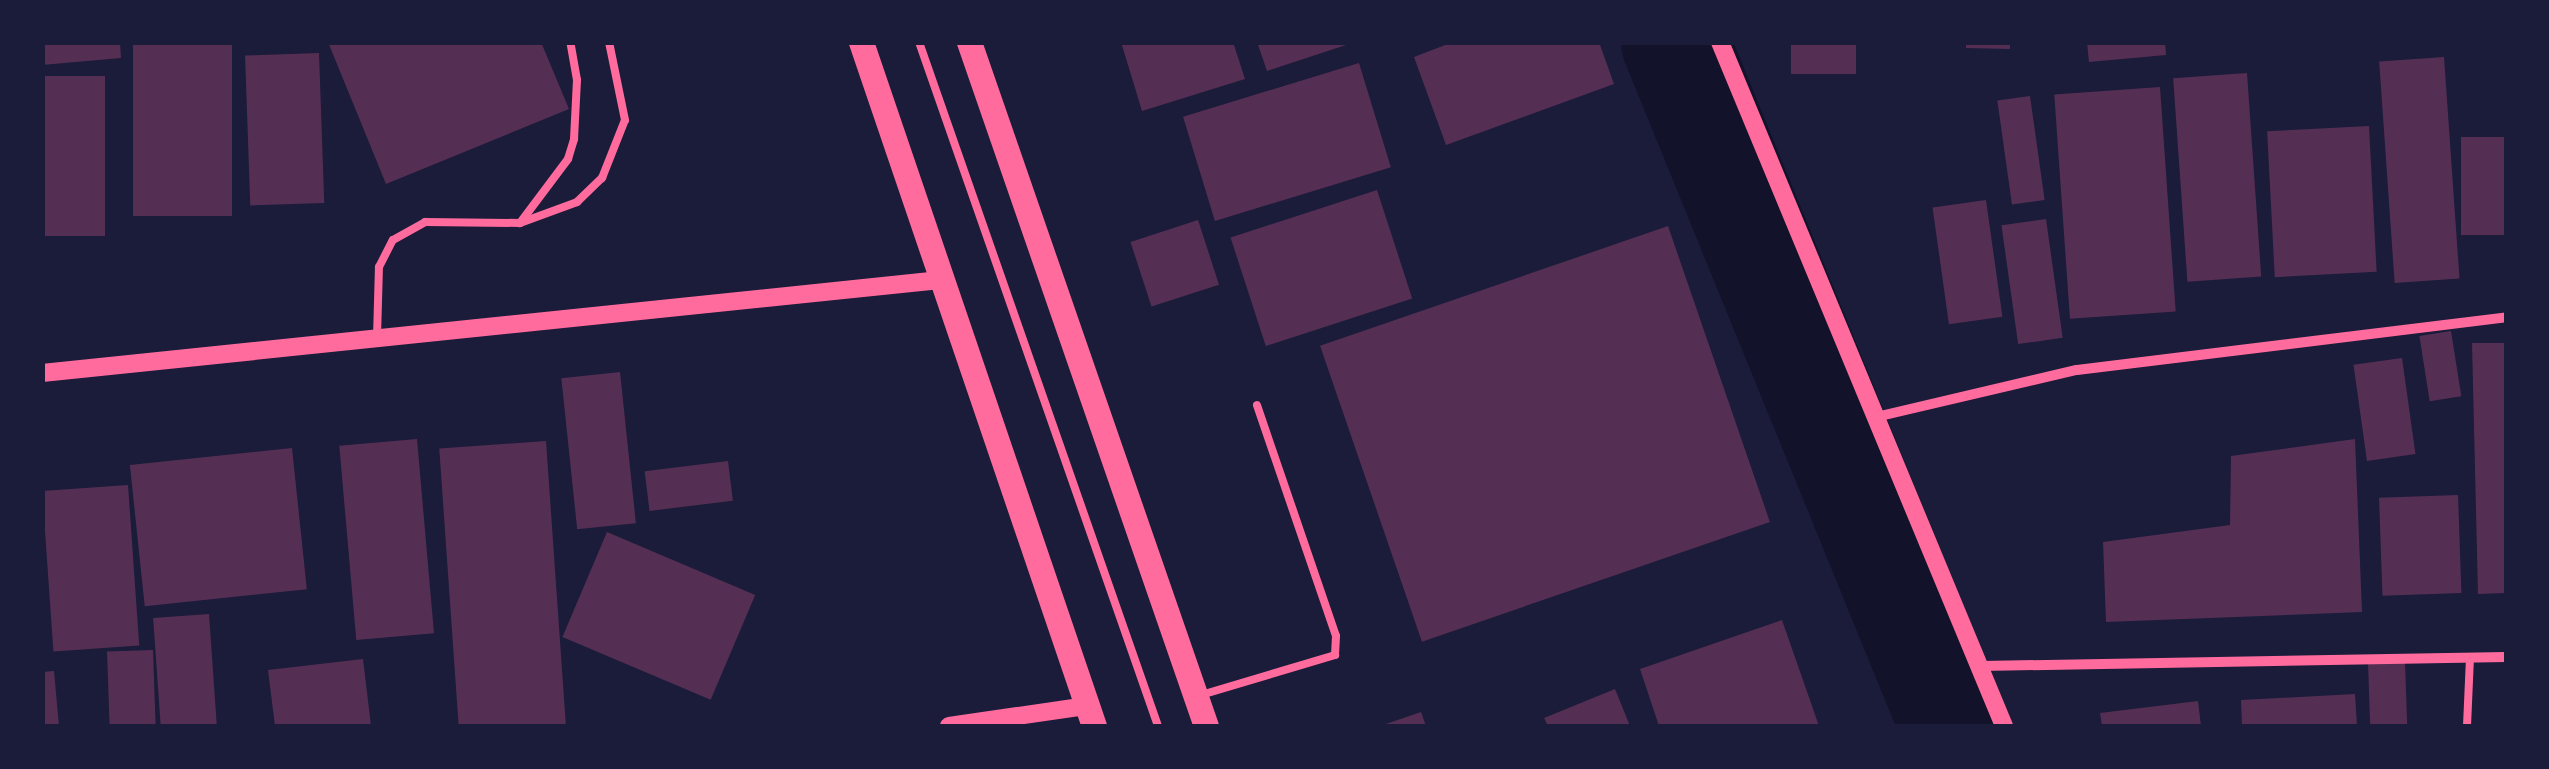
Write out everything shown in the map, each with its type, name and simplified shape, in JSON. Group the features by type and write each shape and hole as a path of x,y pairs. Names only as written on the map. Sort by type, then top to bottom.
{"main road":[{"path":"861,42 1090,716"},
{"path":"969,42 1206,726"}],"street":[{"path":"1720,42 2004,726"},
{"path":"42,373 940,280"},
{"path":"1876,417 2077,370 2506,317"},
{"path":"1982,666 2506,657"},
{"path":"949,726 1090,716"}],"lane":[{"path":"520,223 568,159 574,139 576,80 570,42"},
{"path":"378,338 380,268 393,240 425,222 520,223 576,202 612,162 625,120 609,42"},
{"path":"919,42 1158,726"},
{"path":"1197,697 1335,655 1336,636 1257,406"},
{"path":"2467,726 2470,658"}],"building":[{"path":"42,42 120,42 121,58 42,65"},
{"path":"133,42 232,42 232,216 133,216"},
{"path":"328,42 541,42 569,109 386,184"},
{"path":"1121,42 1233,42 1245,79 1142,111"},
{"path":"1257,42 1352,42 1352,43 1267,71"},
{"path":"1453,42 1599,42 1614,84 1446,145 1414,57"},
{"path":"1791,42 1856,42 1856,74 1791,74"},
{"path":"1966,42 2010,42 2010,49 1966,48"},
{"path":"2087,42 2165,42 2166,55 2089,62"},
{"path":"319,53 324,203 250,205 245,56"},
{"path":"2444,57 2459,278 2395,283 2379,62"},
{"path":"1359,63 1391,167 1215,221 1183,117"},
{"path":"2247,73 2261,277 2187,282 2173,78"},
{"path":"42,76 105,76 105,236 42,236"},
{"path":"2160,87 2176,311 2070,319 2054,94"},
{"path":"2030,96 2045,200 2012,205 1997,101"},
{"path":"2369,126 2377,272 2275,277 2267,131"},
{"path":"2461,137 2506,137 2506,235 2461,235"},
{"path":"1377,190 1412,298 1266,346 1231,238"},
{"path":"1986,200 2002,317 1949,324 1933,208"},
{"path":"2046,219 2063,338 2018,344 2001,225"},
{"path":"1198,220 1219,285 1151,307 1130,242"},
{"path":"1668,226 1770,522 1422,642 1320,346"},
{"path":"2451,331 2461,396 2430,401 2419,336"},
{"path":"2472,343 2506,343 2506,593 2478,594"},
{"path":"2402,358 2415,454 2367,461 2353,365"},
{"path":"620,372 636,523 577,529 561,378"},
{"path":"417,439 434,633 356,640 339,446"},
{"path":"2355,439 2362,612 2106,622 2103,542 2230,525 2231,456"},
{"path":"546,441 566,726 459,726 439,448"},
{"path":"292,448 307,589 145,606 130,465"},
{"path":"728,461 733,501 650,511 645,471"},
{"path":"128,485 139,646 53,652 42,491"},
{"path":"2458,495 2461,593 2382,596 2379,498"},
{"path":"607,532 755,595 711,700 562,637"},
{"path":"209,614 217,726 161,726 153,618"},
{"path":"1782,620 1819,726 1659,726 1640,669"},
{"path":"153,650 156,726 110,726 107,652"},
{"path":"363,659 371,726 275,726 268,670"},
{"path":"2405,662 2407,726 2370,726 2368,663"},
{"path":"54,671 59,726 42,726 42,672"},
{"path":"1615,689 1630,726 1548,726 1544,718"},
{"path":"2355,694 2357,726 2242,726 2241,700"},
{"path":"2198,701 2201,726 2102,726 2100,713"},
{"path":"1421,712 1426,726 1380,726"}],"waterway":[{"path":"1675,42 1954,726"}]}
